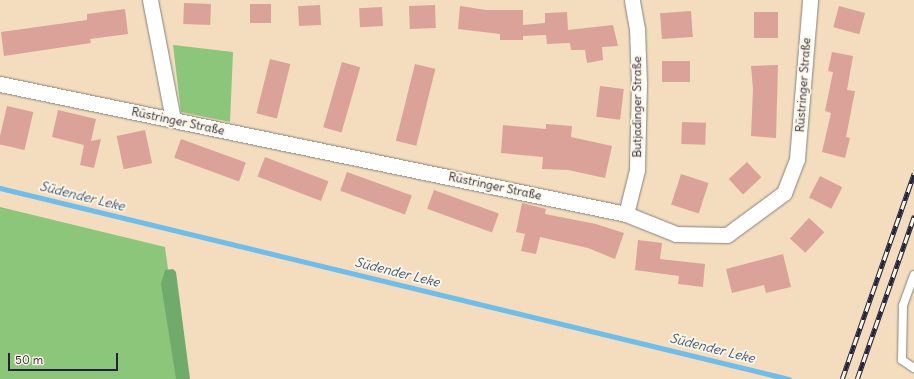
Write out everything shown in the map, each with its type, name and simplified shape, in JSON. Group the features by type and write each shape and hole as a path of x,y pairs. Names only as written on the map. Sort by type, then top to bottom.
{"street":[{"path":"150,0 173,119"},
{"name":"Butjadinger Straße","path":"626,214 637,170 639,85 637,29 632,0"},
{"name":"Rüstringer Straße","path":"0,84 626,214 676,234 727,235 784,193 797,159 810,0"}],"lane":[{"path":"914,275 902,306 902,360 914,368"}],"green space":[{"path":"173,45 233,52 230,122 181,112"},
{"path":"0,207 165,247 183,379 0,379"},
{"path":"173,269 176,272 190,379 176,379 161,284 165,270"}],"building":[{"path":"184,3 211,4 210,25 183,24"},
{"path":"250,4 271,4 271,23 250,23"},
{"path":"320,5 321,25 299,26 298,6"},
{"path":"435,5 436,28 410,29 409,6"},
{"path":"460,6 486,10 523,10 523,25 545,23 545,13 567,12 568,30 613,25 618,46 602,47 603,60 587,63 585,50 571,50 570,43 547,44 546,35 523,36 523,40 500,40 500,34 458,29"},
{"path":"839,6 865,13 859,34 833,27"},
{"path":"382,7 383,26 360,27 359,8"},
{"path":"125,9 128,34 90,39 91,43 4,56 1,32 87,20 87,14"},
{"path":"691,11 693,37 662,39 660,13"},
{"path":"754,12 778,12 778,38 754,38"},
{"path":"832,52 853,56 847,90 855,91 846,137 850,138 845,158 822,152 831,113 825,111 833,72 828,71"},
{"path":"270,59 290,64 277,118 256,113"},
{"path":"662,61 690,61 690,82 662,82"},
{"path":"342,62 360,67 342,133 323,127"},
{"path":"415,64 435,69 416,146 396,141"},
{"path":"778,65 776,138 751,136 753,89 751,66"},
{"path":"600,86 624,89 620,120 596,117"},
{"path":"7,106 33,112 25,150 0,144 0,136"},
{"path":"58,110 96,119 91,141 101,139 94,168 80,165 84,145 52,137"},
{"path":"682,122 706,123 705,145 681,144"},
{"path":"546,124 572,126 571,137 612,146 605,178 568,170 542,169 543,157 501,153 503,125 546,129"},
{"path":"145,130 152,163 124,169 117,136"},
{"path":"181,139 246,163 239,181 174,158"},
{"path":"265,157 328,181 321,201 257,177"},
{"path":"747,162 761,177 743,194 729,179"},
{"path":"347,172 412,196 405,214 340,191"},
{"path":"681,174 709,183 699,213 671,204"},
{"path":"820,176 842,187 831,209 809,197"},
{"path":"434,190 499,214 492,232 427,209"},
{"path":"522,203 546,209 545,214 596,224 624,233 615,259 588,248 540,237 536,254 521,251 525,234 516,232"},
{"path":"809,218 824,232 805,253 790,238"},
{"path":"638,240 662,243 660,259 705,264 703,287 678,284 679,276 635,270"},
{"path":"783,254 791,287 766,293 764,285 732,293 726,269"}],"waterway":[{"name":"Südender Leke","path":"0,188 789,379"}],"railway":[{"path":"842,379 914,173"},
{"path":"857,379 914,216"}]}
